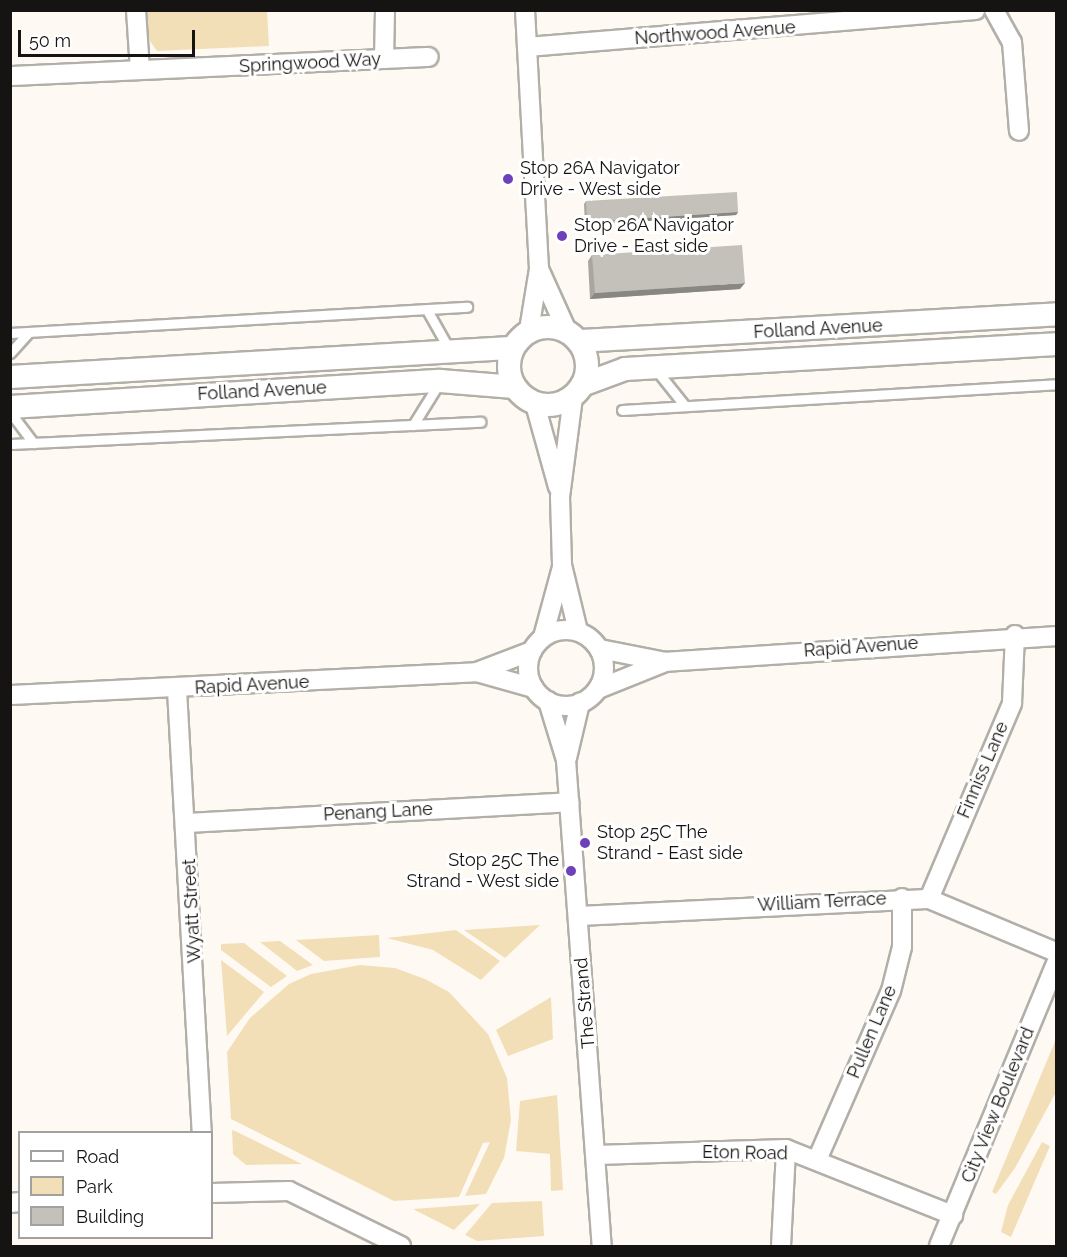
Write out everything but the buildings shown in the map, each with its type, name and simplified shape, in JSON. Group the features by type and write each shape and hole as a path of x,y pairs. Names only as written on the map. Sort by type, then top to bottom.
{"street":[{"path":"136,10 140,70"},
{"path":"384,59 385,10"},
{"path":"525,10 539,268 529,330 512,348 508,368 514,387 535,404 560,497"},
{"name":"Northwood Avenue","path":"527,47 975,10"},
{"path":"994,10 1012,42 1018,131"},
{"name":"Springwood Way","path":"10,76 429,57"},
{"path":"539,268 587,363 577,391 560,497 562,565 578,631 600,649 604,669 598,689 580,704 548,701 534,688 529,676 562,565"},
{"name":"Folland Avenue","path":"573,336 1056,314"},
{"path":"529,330 549,326 573,336"},
{"name":"Folland Avenue","path":"577,391 625,369 1056,344"},
{"name":"Folland Avenue","path":"10,376 512,348"},
{"name":"Folland Avenue","path":"10,407 440,381 514,387"},
{"path":"535,404 561,403 577,391"},
{"path":"537,644 578,631"},
{"name":"Rapid Avenue","path":"600,649 665,662 1015,635 1056,636"},
{"name":"Finniss Lane","path":"928,899 1012,703 1015,635"},
{"name":"Rapid Avenue","path":"477,672 537,644"},
{"name":"Rapid Avenue","path":"598,689 665,662"},
{"name":"Rapid Avenue","path":"16,697 477,672 534,688"},
{"name":"Wyatt Street","path":"177,690 188,823 202,1131"},
{"name":"The Strand","path":"548,701 566,760 602,1246"},
{"name":"The Strand","path":"566,760 580,704"},
{"name":"Penang Lane","path":"188,823 569,802"},
{"name":"William Terrace","path":"578,916 902,898 928,899 1056,952"},
{"name":"Pullen Lane","path":"817,1160 891,991 902,947 902,898"},
{"name":"City View Boulevard","path":"939,1246 1056,963"},
{"path":"781,1246 786,1149"},
{"name":"Eton Road","path":"597,1155 786,1149 953,1215"},
{"path":"213,1193 289,1191 401,1246"}],"lane":[{"path":"10,333 467,307"},
{"path":"427,310 452,353"},
{"path":"10,353 30,332"},
{"path":"654,368 685,406"},
{"path":"413,425 440,381"},
{"path":"622,410 1056,384"},
{"path":"10,412 33,443"},
{"path":"10,444 480,422"}],"green space":[{"path":"141,11 267,11 269,46 157,51 142,30"},
{"path":"540,925 505,958 464,930"},
{"path":"456,930 500,961 481,980 433,950 387,938"},
{"path":"379,935 380,957 324,961 296,940"},
{"path":"280,941 313,965 297,971 260,942"},
{"path":"244,943 287,976 271,987 221,950 221,944"},
{"path":"221,960 264,992 227,1036"},
{"path":"360,965 395,968 425,979 449,992 488,1034 507,1078 511,1120 504,1158 486,1194 465,1196 490,1142 483,1143 459,1197 394,1201 231,1119 227,1052 250,1018 289,984 311,974"},
{"path":"551,997 553,1039 508,1056 496,1030"},
{"path":"1056,1039 1056,1092 1015,1168 996,1194 992,1192"},
{"path":"557,1095 563,1190 551,1191 550,1154 516,1151 520,1101"},
{"path":"232,1130 302,1164 246,1165 233,1154"},
{"path":"1042,1142 1050,1146 1011,1237 1001,1232 1008,1205"},
{"path":"542,1201 544,1236 477,1241 465,1235 492,1203"},
{"path":"480,1204 454,1230 413,1209"}],"place":[{"name":"Stop 26A Navigator Drive - West side","path":"508,179"},
{"name":"Stop 26A Navigator Drive - East side","path":"562,236"},
{"name":"Stop 25C The Strand - East side","path":"585,843"},
{"name":"Stop 25C The Strand - West side","path":"571,871"}]}
